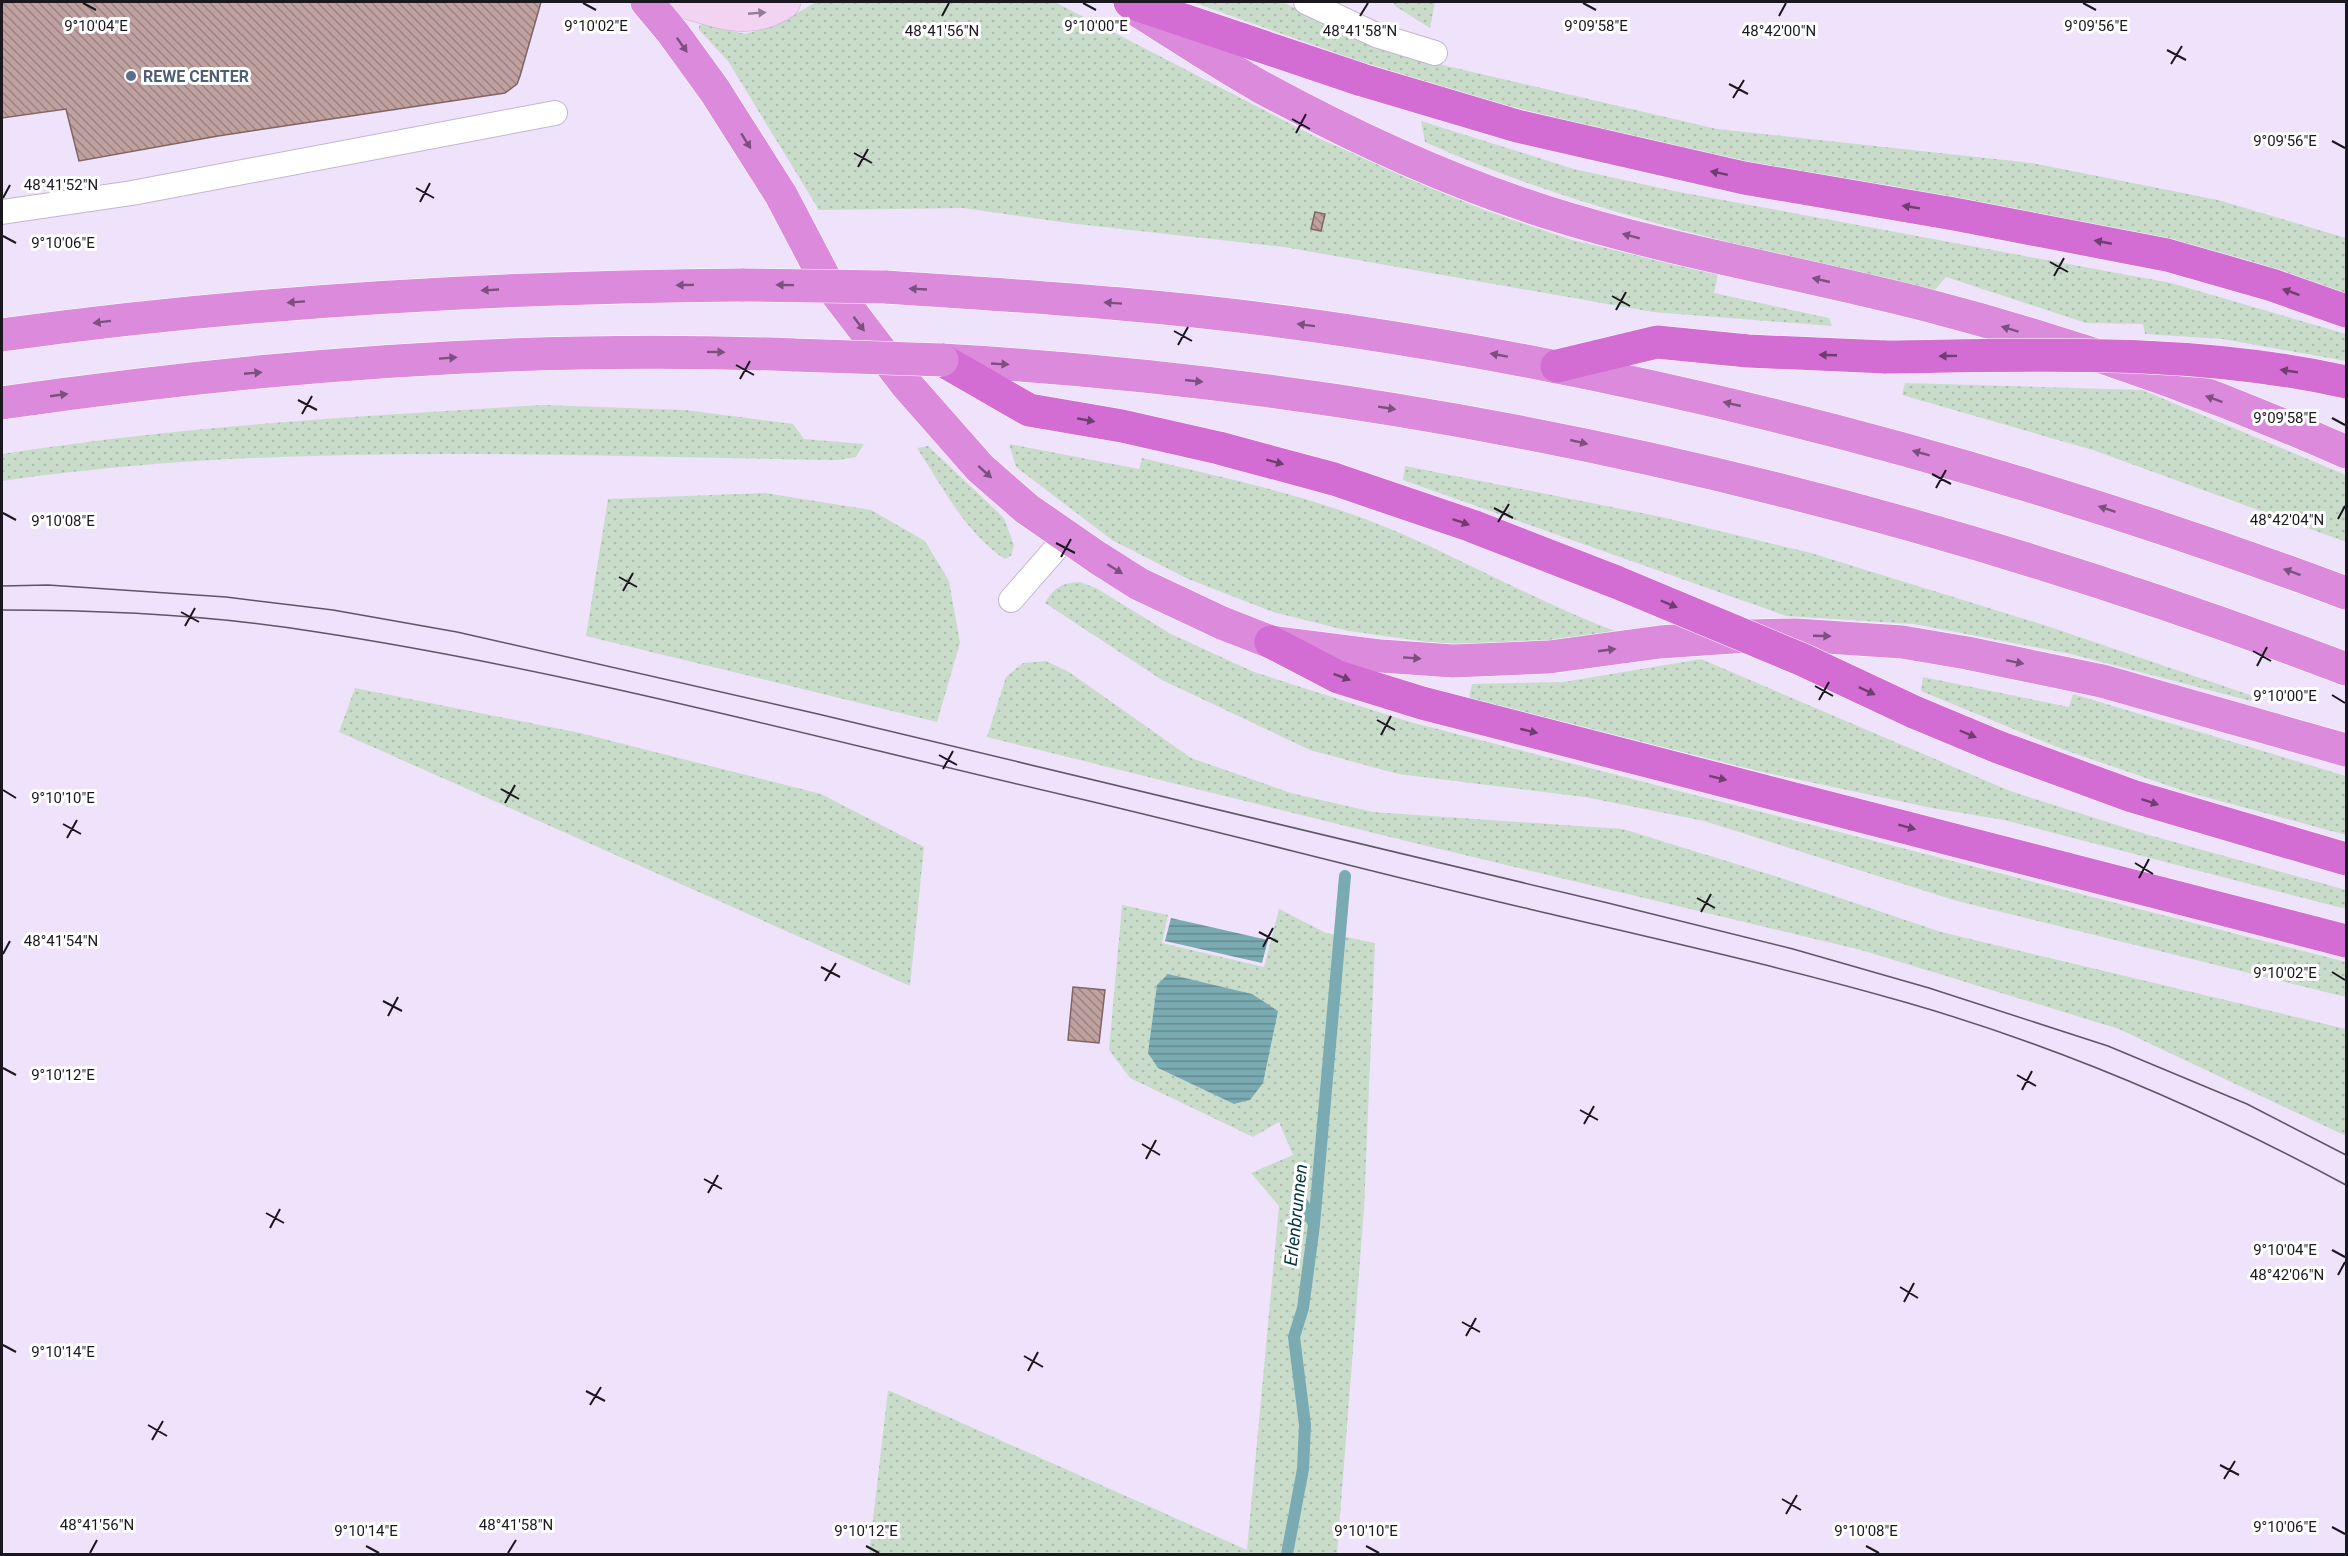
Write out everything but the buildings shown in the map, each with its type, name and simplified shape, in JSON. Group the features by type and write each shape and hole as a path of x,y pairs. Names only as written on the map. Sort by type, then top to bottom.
{"highway":[{"path":"647,2 673,33 715,91 780,195 824,277 932,415 980,468 1027,509 1140,584 1222,623 1271,642 1338,677 1422,703 2346,941"},
{"path":"1123,2 1261,86 1448,176 1545,212 1647,240 1932,307 2003,327 2185,388 2346,452"},
{"path":"1130,2 1362,80 1517,126 1743,178 1965,216 2167,255 2272,285 2346,311"},
{"path":"2,335 177,313 391,295 577,287 744,285 885,287 1112,303 1242,316 1347,330 1557,366 1764,411 1971,466 2149,523 2346,593"},
{"path":"1557,366 1657,342 1759,352 1886,357 2048,354 2177,357 2247,364 2346,382"},
{"path":"2,403 187,379 505,354 657,351 1032,365 1251,387 1567,440 1770,486 1968,539 2159,600 2346,669"},
{"path":"942,360 1029,410 1122,426 1208,445 1334,479 1472,526 1616,582 1803,660 1914,712 1998,747 2132,796 2346,859"},
{"path":"1271,642 1381,656 1454,661 1549,657 1660,642 1747,636 1806,635 1890,641 1968,653 2102,681 2346,750"}],"main road":[{"path":"687,2 729,16 769,12 784,2"}],"lane":[{"path":"1306,2 1376,35 1435,53"},
{"path":"2,212 132,193 555,113"},
{"path":"1011,600 1066,537"}],"shaded area":[{"path":"816,2 1055,2 1318,138 1484,210 1572,240 1718,274 1714,293 1829,318 1832,326 1653,312 1284,247 1068,223 963,208 819,210 728,61 699,30 699,25 703,24 745,34 777,25"},
{"path":"1192,2 1282,2 1400,55 1717,129 2032,163 2218,200 2346,238 2346,294 1697,153 1473,97 1353,59"},
{"path":"1393,2 1435,2 1430,28 1395,6"},
{"path":"1421,121 1574,169 1674,191 2171,283 2346,334 2346,361 2223,339 2145,334 2143,324 2086,323 1946,277 1934,291 1740,245 1612,210 1486,168 1425,142"},
{"path":"1905,383 2142,390 2346,475 2346,542 2093,450 1902,395"},
{"path":"543,405 685,410 793,424 804,439 864,444 856,457 838,460 524,454 315,456 210,460 106,468 2,481 2,454 69,444 271,423"},
{"path":"1009,444 1139,469 1142,458 1305,499 1400,533 1564,610 1620,633 1516,648 1428,642 1349,631 1273,612 1188,579 1112,540 1016,467"},
{"path":"928,446 1004,518 1014,545 1011,556 1005,559 991,549 967,523 917,448"},
{"path":"1405,466 1657,516 1811,553 2044,625 2253,696 2251,701 2071,654 1914,624 1786,616 1403,480"},
{"path":"765,493 871,510 925,541 949,581 960,643 937,722 586,636 608,499"},
{"path":"1080,582 1096,588 1171,634 1254,672 1410,722 2346,962 2346,997 1957,901 1704,821 1585,797 1398,774 1310,750 1162,680 1045,603 1060,587"},
{"path":"1701,659 2010,791 2142,833 2346,890 2346,909 2004,820 1932,808 1758,771 1469,698 1472,684 1564,682"},
{"path":"1046,661 1069,672 1191,758 1291,793 1373,812 1623,829 1778,877 1941,932 2346,1029 2346,1136 2119,1029 1861,950 987,737 1006,677 1023,663"},
{"path":"1923,677 2069,707 2073,694 2346,776 2346,835 2187,792 2062,749 1921,691"},
{"path":"355,688 580,733 821,794 924,847 910,986 339,732"},
{"path":"1122,905 1168,915 1162,943 1264,967 1279,909 1326,933 1375,943 1364,1209 1337,1554 869,1554 888,1390 1247,1550 1279,1206 1251,1173 1293,1155 1279,1122 1253,1137 1130,1078 1109,1050","holes":["1158,1068 1250,1100 1234,1104"]},
{"path":"1171,918 1268,940 1262,963 1165,941"},
{"path":"1168,974 1252,994 1278,1011 1263,1083 1250,1100 1234,1104 1158,1068 1148,1053 1157,985"}],"waterway":[{"name":"Erlenbrunnen","path":"1287,1554 1303,1469 1305,1425 1294,1337 1303,1308 1314,1225 1345,876"},
{"path":"1303,1204 1314,1224"}],"tram line":[{"path":"2,586 48,585 226,597 333,610 457,632 818,714 1608,903 1793,949 1929,988 2108,1046 2247,1104 2346,1155"},
{"path":"2,610 120,612 239,621 412,648 506,666 787,729 1767,965 1965,1020 2077,1060 2240,1131 2346,1185"}],"place":[{"name":"REWE CENTER","path":"131,76"}]}
